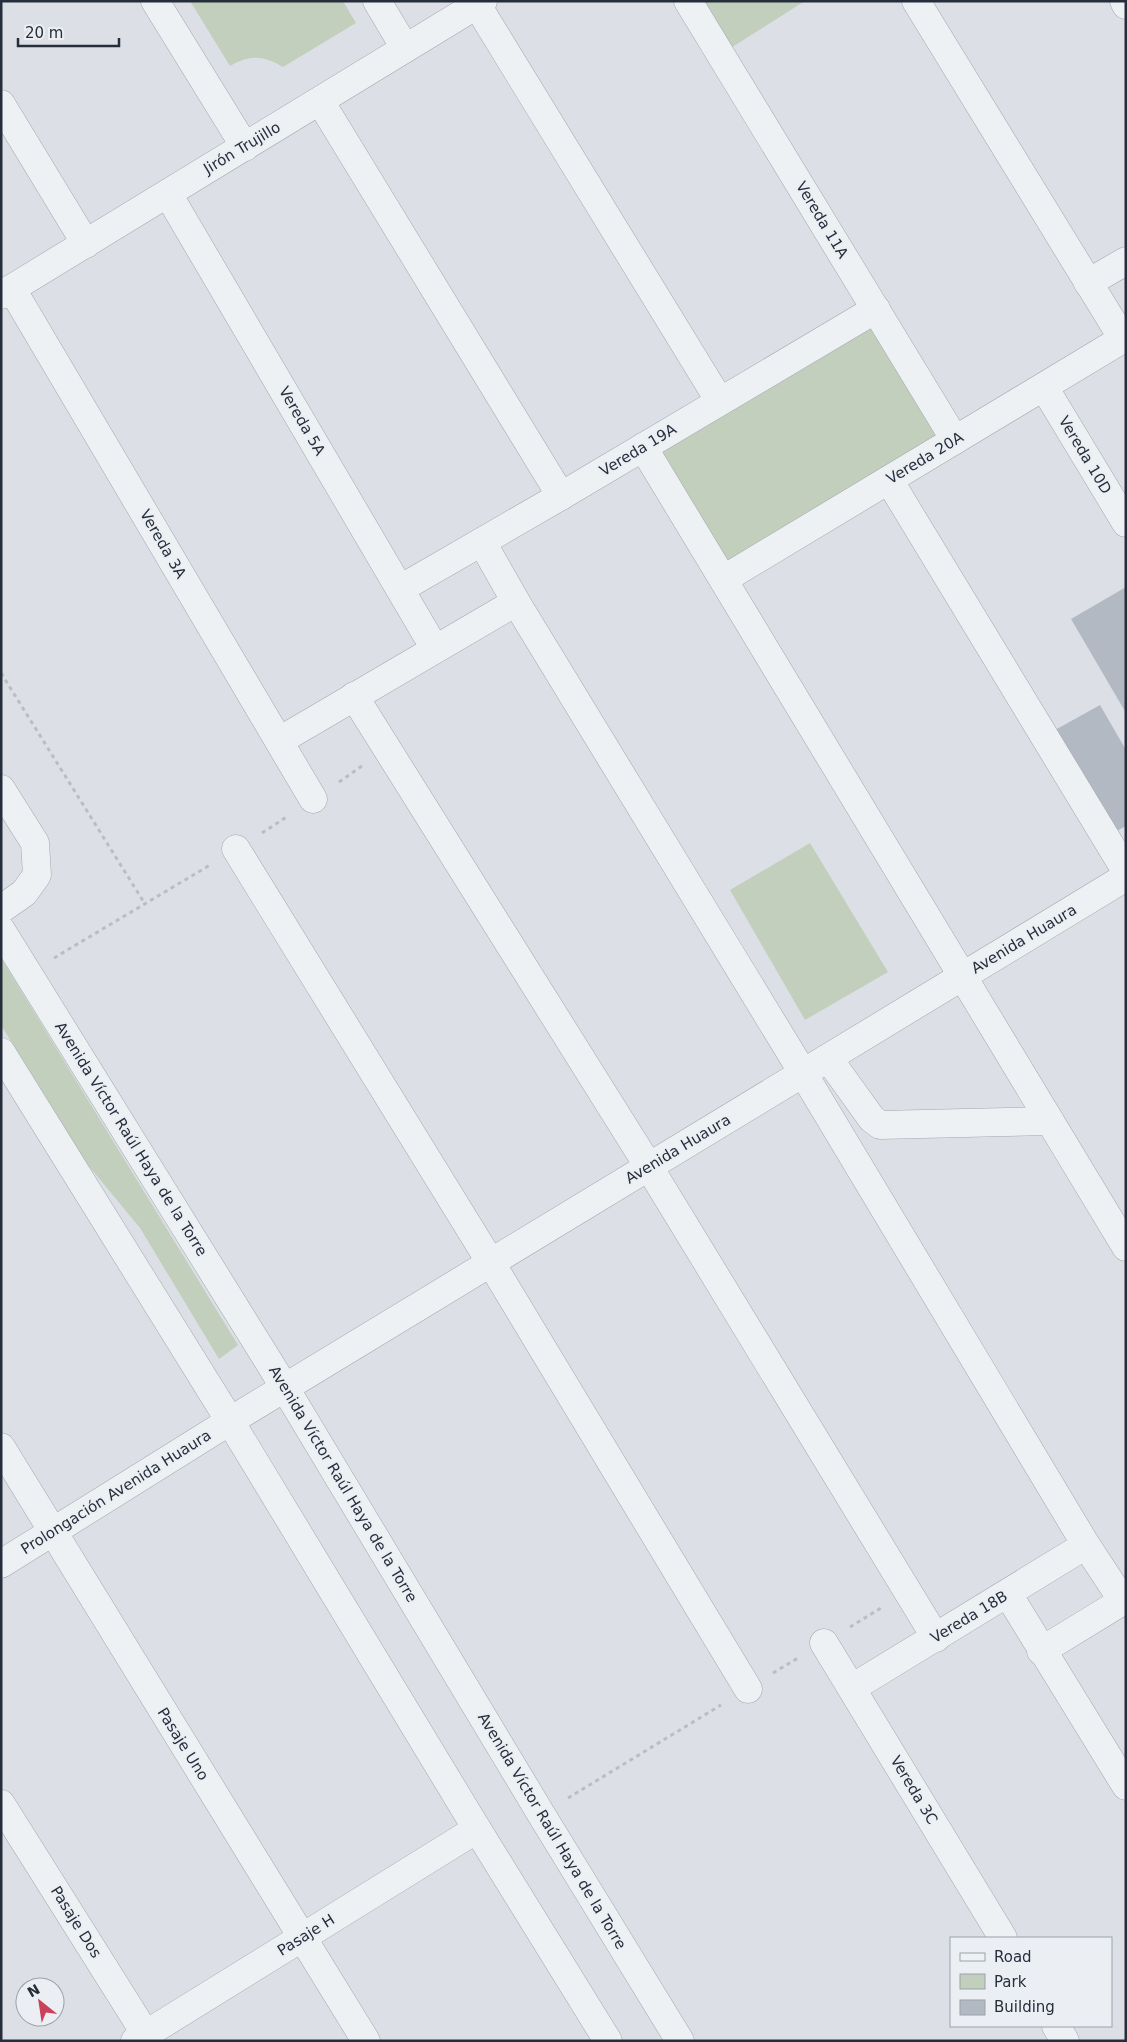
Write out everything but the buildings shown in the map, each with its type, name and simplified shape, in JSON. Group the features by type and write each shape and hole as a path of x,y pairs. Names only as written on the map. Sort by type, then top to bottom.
{"street":[{"path":"155,1 245,147"},
{"path":"377,1 405,48"},
{"name":"Vereda 11A","path":"688,1 955,440"},
{"path":"916,1 1088,283 1124,338"},
{"path":"1124,1 1126,5"},
{"path":"480,3 720,400"},
{"name":"Jirón Trujillo","path":"7,292 480,3"},
{"path":"320,101 561,496"},
{"path":"1,104 86,244"},
{"name":"Vereda 5A","path":"168,194 435,649"},
{"path":"1088,283 1126,260"},
{"name":"Vereda 3A","path":"7,292 313,799"},
{"name":"Vereda 19A","path":"400,589 876,309"},
{"name":"Vereda 20A","path":"724,579 1124,338"},
{"name":"Vereda 10D","path":"1044,387 1126,523"},
{"path":"643,447 1126,1246"},
{"path":"889,480 1126,872"},
{"path":"482,542 516,602 803,1073 1086,1545 1124,1600 1041,1650"},
{"path":"279,741 516,602"},
{"path":"354,696 649,1167 936,1638"},
{"path":"1,789 35,844 37,875 24,892 1,909"},
{"path":"236,850 491,1263 748,1689"},
{"name":"Avenida Huaura","path":"230,1421 1126,877"},
{"name":"Avenida Víctor Raúl Haya de la Torre","path":"1,930 285,1388 680,2041"},
{"path":"1,1052 230,1421 608,2041"},
{"path":"828,1058 872,1119 880,1125 1050,1121"},
{"name":"Prolongación Avenida Huaura","path":"1,1564 230,1421"},
{"name":"Pasaje Uno","path":"1,1447 366,2041"},
{"name":"Vereda 18B","path":"852,1688 1086,1545"},
{"path":"1008,1594 1126,1786"},
{"name":"Vereda 3C","path":"824,1643 1002,1937"},
{"name":"Pasaje Dos","path":"1,1804 144,2039"},
{"name":"Pasaje H","path":"144,2039 302,1937 477,1829"},
{"path":"1057,2027 1066,2041"}],"path":[{"path":"1,673 145,904"}],"green space":[{"path":"190,1 343,1 356,23 283,67 269,60 256,58 250,58 230,66"},
{"path":"698,1 805,1 729,49"},
{"path":"872,322 942,441 726,567 656,448"},
{"path":"810,843 888,972 805,1020 730,890"},
{"path":"1,958 238,1345 219,1359 140,1228 83,1159 1,1025"}]}
